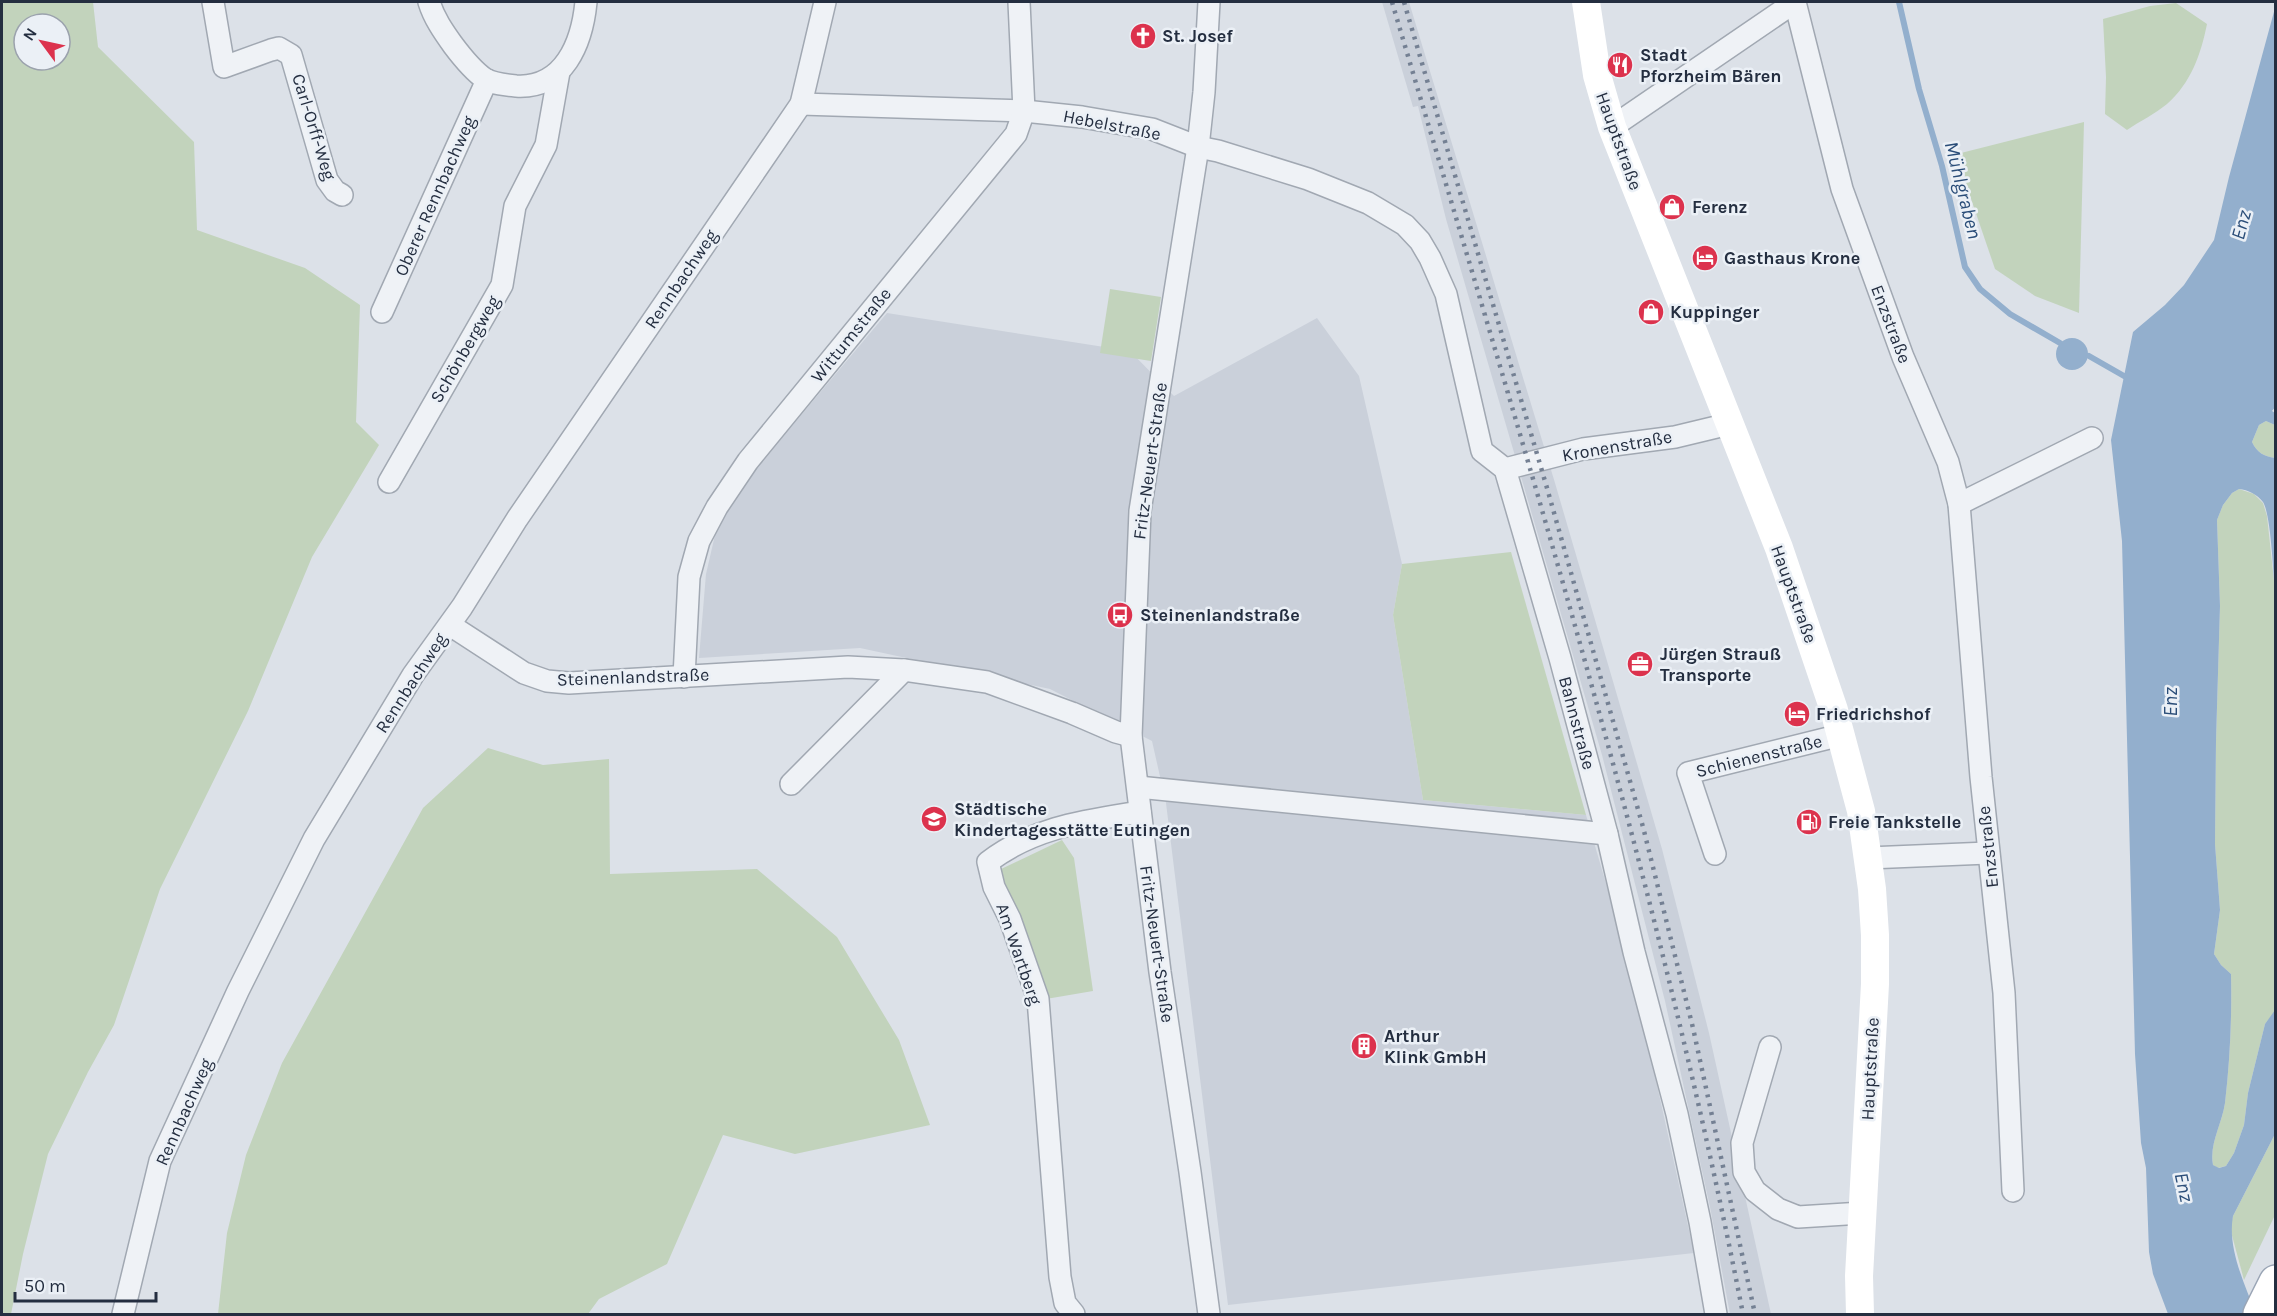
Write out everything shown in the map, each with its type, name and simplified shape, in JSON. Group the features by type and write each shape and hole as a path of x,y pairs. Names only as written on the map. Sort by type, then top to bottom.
{"main road":[{"path":"2260,1314 2276,1282"}],"street":[{"name":"Carl-Orff-Weg","path":"213,2 224,67 279,48 291,55 295,62 327,180 335,191 342,195"},
{"path":"429,2 433,16 473,69 487,80 502,85 532,87 560,72 576,48 586,2"},
{"path":"801,104 825,2"},
{"name":"Wittumstraße","path":"684,677 689,577 699,541 717,507 748,461 1016,134 1024,111 1019,2"},
{"name":"Fritz-Neuert-Straße","path":"1209,2 1204,92 1198,147 1140,511 1131,736 1209,1314"},
{"name":"Hauptstraße","path":"1586,2 1597,75 1612,127 1797,599 1841,735 1861,811 1875,935 1875,984 1859,1276 1860,1314"},
{"path":"1612,127 1795,2"},
{"name":"Enzstraße","path":"1795,2 1842,189 1903,357 1948,462 1959,504 1988,853 2004,993 2013,1191"},
{"name":"Schönbergweg","path":"389,482 502,285 515,206 546,145 560,72"},
{"name":"Oberer Rennbachweg","path":"382,312 487,80"},
{"name":"Hebelstraße","path":"801,104 1024,111 1082,117 1152,129 1198,147 1308,179 1368,203 1406,225 1420,241 1430,258 1446,294 1482,451 1505,469"},
{"name":"Rennbachweg","path":"123,1314 160,1161 238,991 314,839 413,675 450,625 517,519 801,104"},
{"name":"Kronenstraße","path":"1505,469 1583,449 1675,436 1729,424"},
{"path":"1959,504 2092,438"},
{"name":"Bahnstraße","path":"1505,469 1560,658 1607,834 1634,952 1677,1114 1716,1314"},
{"name":"Steinenlandstraße","path":"450,625 524,673 547,681 569,683 848,667 904,670 987,682 1131,736"},
{"path":"791,784 904,670"},
{"name":"Schienenstraße","path":"1715,854 1688,773 1841,735"},
{"path":"1138,787 1607,834"},
{"name":"Am Wartberg","path":"1074,1314 1065,1303 1060,1277 1038,999 1010,919 994,887 988,862 1001,852 1061,826 1140,812"},
{"path":"1868,858 1988,853"},
{"path":"1770,1047 1742,1143 1744,1172 1755,1191 1778,1209 1798,1217 1862,1213"}],"shaded area":[{"path":"1382,2 1409,2 1555,483 1662,849 1709,1033 1771,1314 1730,1314 1710,1207 1665,1001 1602,755 1446,219 1418,106 1413,107"},
{"path":"887,313 1130,351 1174,396 1317,318 1359,376 1402,564 1393,615 1423,800 1586,815 1633,976 1694,1253 1228,1305 1166,803 1152,741 1050,689 860,648 699,658 706,574 718,522 759,465"}],"green space":[{"path":"2,2 93,2 98,47 194,142 197,230 305,268 360,305 356,422 379,445 312,557 248,711 160,889 114,1025 48,1154 23,1254 11,1314 2,1314"},
{"path":"2176,3 2207,24 2198,57 2189,77 2175,96 2162,108 2127,130 2105,114 2103,19 2150,6"},
{"path":"2084,122 2079,313 2035,296 1995,269 1967,187 1961,153"},
{"path":"1110,289 1161,297 1151,361 1100,353"},
{"path":"2266,421 2275,425 2275,458 2261,453 2252,442 2259,425"},
{"path":"2239,489 2254,494 2263,503 2267,516 2275,590 2276,1010 2265,1024 2248,1093 2244,1125 2234,1153 2226,1166 2218,1168 2213,1165 2212,1157 2225,1103 2230,1038 2231,974 2214,954 2220,910 2215,844 2220,606 2217,520 2223,505 2232,493"},
{"path":"1511,552 1586,815 1423,800 1393,615 1402,564"},
{"path":"488,748 543,765 609,759 610,874 757,869 837,937 899,1040 930,1125 795,1154 723,1135 667,1264 599,1299 588,1314 218,1314 227,1233 246,1155 282,1063 423,808"},
{"path":"1062,840 1074,858 1093,991 1046,999 1042,976 999,870"},
{"path":"2275,1134 2275,1215 2244,1280 2230,1228 2233,1216"}],"water":[{"name":"Enz","path":"2275,8 2276,406 2272,411 2275,413 2275,425 2266,421 2259,425 2252,442 2261,453 2275,458 2275,590 2266,509 2258,497 2249,491 2239,489 2232,493 2223,505 2217,520 2220,606 2215,844 2220,910 2214,954 2231,974 2231,1006 2225,1103 2214,1142 2213,1165 2219,1168 2226,1166 2234,1153 2244,1125 2248,1093 2265,1024 2275,1010 2275,1134 2233,1216 2235,1253 2242,1279 2256,1314 2168,1314 2153,1274 2149,1252 2146,1168 2141,1143 2135,1054 2122,541 2111,440 2133,332 2165,305 2184,285 2214,240"},
{"path":"2072,338 2083,343 2088,354 2083,365 2072,370 2061,365 2056,354 2061,343"}],"waterway":[{"name":"Mühlgraben","path":"1899,2 1919,89 1942,166 1965,267 1980,289 2010,314 2060,343"},
{"name":"Mühlgraben","path":"2089,356 2124,376"}],"railway":[{"path":"1392,2 1583,654 1627,818 1708,1148 1743,1314"},
{"path":"1404,2 1547,488 1643,827 1693,1028 1755,1314"}],"place":[{"name":"St. Josef","path":"1143,36"},
{"name":"Stadt Pforzheim Bären","path":"1620,65"},
{"name":"Ferenz","path":"1672,207"},
{"name":"Gasthaus Krone","path":"1705,258"},
{"name":"Kuppinger","path":"1651,312"},
{"name":"Steinenlandstraße","path":"1120,615"},
{"name":"Jürgen Strauß Transporte","path":"1640,664"},
{"name":"Friedrichshof","path":"1797,714"},
{"name":"Städtische Kindertagesstätte Eutingen","path":"934,819"},
{"name":"Freie Tankstelle","path":"1809,822"},
{"name":"Arthur Klink GmbH","path":"1364,1046"}]}
